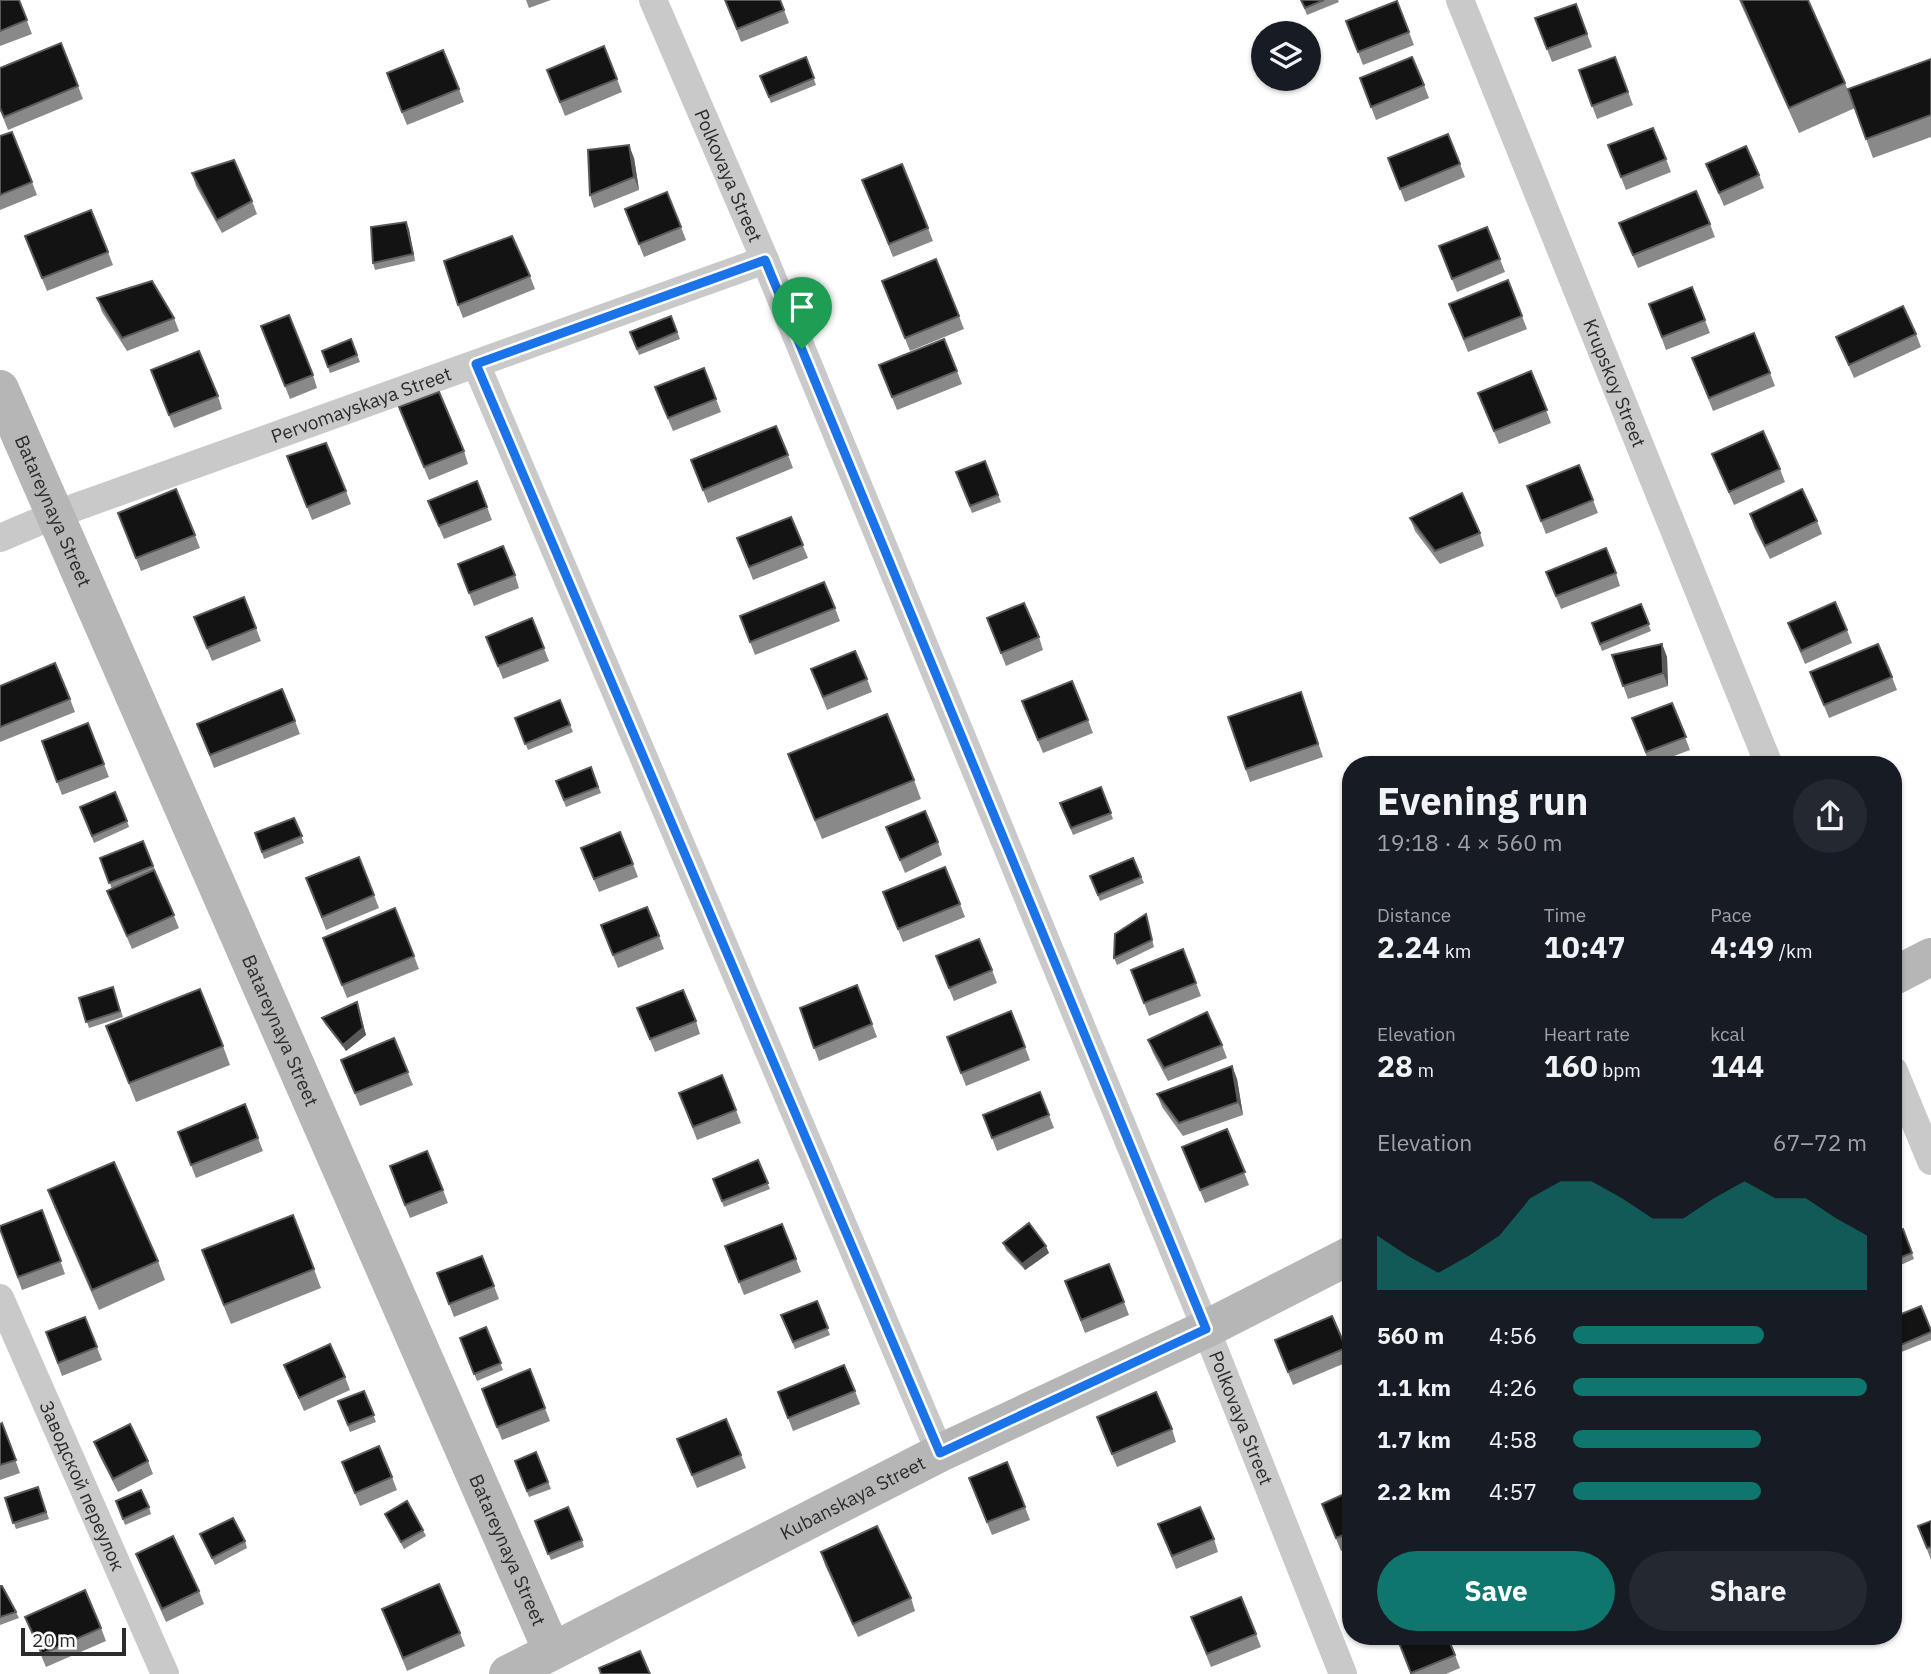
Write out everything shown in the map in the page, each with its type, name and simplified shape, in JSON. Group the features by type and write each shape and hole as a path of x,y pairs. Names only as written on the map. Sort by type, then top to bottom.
{"street":[{"name":"Polkovaya Street","path":"653,0 765,260 1206,1329 1343,1674"},
{"name":"Krupskoy Street","path":"1461,0 1765,756"},
{"name":"Pervomayskaya Street","path":"0,538 54,515 765,260"},
{"path":"476,364 940,1453"},
{"name":"Batareynaya Street","path":"0,389 556,1663"},
{"path":"1902,972 1931,957"},
{"path":"1902,1090 1931,1161"},
{"name":"Kubanskaya Street","path":"509,1674 556,1663 940,1453 1206,1329 1342,1260"},
{"name":"Заводской переулок","path":"0,1297 165,1674"}],"building":[{"path":"0,0 19,0 27,20 0,31"},
{"path":"725,0 780,0 784,10 737,29"},
{"path":"1301,0 1324,0 1305,8"},
{"path":"1741,0 1808,0 1845,83 1789,108"},
{"path":"1397,1 1409,32 1358,52 1346,21"},
{"path":"1576,4 1587,34 1547,49 1535,18"},
{"path":"61,43 78,86 4,117 0,108 0,68"},
{"path":"604,46 617,79 560,102 547,70"},
{"path":"443,50 459,89 402,112 387,73"},
{"path":"806,57 814,78 769,97 760,76"},
{"path":"1412,57 1424,85 1371,107 1360,78"},
{"path":"1615,57 1628,92 1592,106 1579,70"},
{"path":"1931,59 1931,115 1866,139 1848,89"},
{"path":"1653,128 1666,159 1621,177 1608,145"},
{"path":"12,132 32,182 0,195 0,136"},
{"path":"1448,134 1460,164 1400,189 1388,158"},
{"path":"629,145 634,177 590,195 588,150"},
{"path":"1746,146 1759,175 1719,193 1706,164"},
{"path":"234,160 252,201 217,220 192,173"},
{"path":"902,164 928,228 889,244 862,180"},
{"path":"1696,191 1710,224 1633,255 1619,223"},
{"path":"667,192 681,227 639,244 625,209"},
{"path":"91,210 108,252 42,278 25,236"},
{"path":"406,222 413,254 373,263 371,227"},
{"path":"1487,227 1500,259 1452,279 1439,246"},
{"path":"512,236 530,276 458,305 444,261"},
{"path":"936,259 959,316 905,338 882,281"},
{"path":"1508,280 1522,316 1464,339 1449,304"},
{"path":"152,281 174,318 122,338 97,298"},
{"path":"1692,287 1705,320 1662,337 1649,304"},
{"path":"1903,306 1916,334 1849,365 1836,337"},
{"path":"289,315 313,375 285,386 261,326"},
{"path":"671,316 677,332 637,349 630,332"},
{"path":"1754,333 1770,373 1709,398 1692,358"},
{"path":"351,339 357,355 328,367 322,351"},
{"path":"944,339 957,371 892,397 879,365"},
{"path":"199,351 218,396 169,415 151,370"},
{"path":"704,368 716,399 668,418 655,387"},
{"path":"1531,371 1547,410 1494,431 1478,393"},
{"path":"439,392 464,451 424,467 399,407"},
{"path":"776,426 788,455 703,490 691,460"},
{"path":"1763,431 1780,469 1729,492 1712,454"},
{"path":"326,443 346,491 307,507 287,456"},
{"path":"985,461 998,495 970,506 956,472"},
{"path":"1579,465 1593,500 1541,521 1527,486"},
{"path":"477,481 487,507 439,526 428,501"},
{"path":"176,489 195,535 136,558 118,513"},
{"path":"1802,489 1817,521 1765,546 1750,514"},
{"path":"1462,493 1480,533 1435,551 1410,518"},
{"path":"791,517 803,545 749,567 737,538"},
{"path":"503,546 515,575 469,593 458,564"},
{"path":"1606,548 1616,573 1556,596 1546,572"},
{"path":"824,582 835,608 750,642 740,616"},
{"path":"244,597 256,628 207,648 194,617"},
{"path":"1835,602 1847,630 1801,651 1788,623"},
{"path":"1024,603 1039,637 1001,653 987,618"},
{"path":"1641,604 1649,624 1600,644 1592,623"},
{"path":"532,618 544,648 498,666 486,637"},
{"path":"1662,644 1663,673 1623,686 1612,655"},
{"path":"1878,644 1892,677 1824,705 1810,672"},
{"path":"855,651 867,679 823,697 811,669"},
{"path":"55,663 70,699 0,727 0,686"},
{"path":"1072,681 1088,720 1038,740 1022,701"},
{"path":"282,689 295,721 210,755 197,724"},
{"path":"1301,692 1318,744 1246,769 1228,717"},
{"path":"560,700 570,725 525,744 515,718"},
{"path":"1672,703 1686,737 1646,752 1632,718"},
{"path":"887,714 914,780 815,820 788,754"},
{"path":"88,723 104,764 57,782 42,741"},
{"path":"591,767 598,787 564,800 556,781"},
{"path":"1101,787 1111,813 1071,828 1060,803"},
{"path":"115,792 127,821 92,836 80,807"},
{"path":"925,811 938,842 900,860 886,827"},
{"path":"294,818 302,836 262,852 255,833"},
{"path":"620,832 633,864 594,879 581,848"},
{"path":"143,841 153,866 109,883 100,858"},
{"path":"359,857 374,895 322,917 306,878"},
{"path":"1133,858 1141,877 1098,895 1090,876"},
{"path":"945,867 960,904 898,929 883,892"},
{"path":"154,870 174,915 127,936 107,891"},
{"path":"647,907 659,936 613,955 601,925"},
{"path":"395,908 414,956 342,985 323,938"},
{"path":"1146,914 1152,940 1114,958 1115,934"},
{"path":"979,939 992,970 949,988 936,956"},
{"path":"1183,949 1196,983 1144,1003 1131,970"},
{"path":"857,985 872,1024 814,1048 800,1008"},
{"path":"113,987 120,1011 86,1022 79,998"},
{"path":"200,989 223,1046 129,1083 106,1026"},
{"path":"683,990 696,1021 650,1039 637,1008"},
{"path":"357,1002 363,1028 343,1045 322,1018"},
{"path":"1011,1011 1025,1047 961,1073 947,1037"},
{"path":"1207,1012 1222,1045 1164,1068 1148,1040"},
{"path":"394,1038 408,1072 355,1093 341,1060"},
{"path":"1232,1066 1238,1102 1179,1123 1157,1094"},
{"path":"722,1075 736,1110 693,1127 679,1093"},
{"path":"1040,1092 1049,1115 992,1138 983,1115"},
{"path":"245,1104 258,1138 191,1165 178,1132"},
{"path":"1227,1129 1245,1172 1200,1190 1182,1147"},
{"path":"427,1151 443,1190 405,1205 390,1166"},
{"path":"758,1160 768,1183 722,1201 713,1179"},
{"path":"114,1162 158,1261 92,1290 48,1190"},
{"path":"42,1210 61,1261 18,1277 0,1226"},
{"path":"293,1215 314,1269 224,1305 202,1250"},
{"path":"1029,1223 1046,1246 1022,1264 1003,1243"},
{"path":"782,1224 796,1259 739,1282 725,1246"},
{"path":"1902,1229 1912,1253 1902,1257"},
{"path":"482,1256 494,1286 449,1304 437,1273"},
{"path":"1109,1264 1124,1302 1081,1320 1065,1281"},
{"path":"817,1301 828,1328 793,1342 781,1315"},
{"path":"1921,1306 1931,1332 1902,1345 1902,1314"},
{"path":"1332,1316 1342,1339 1342,1350 1288,1372 1275,1340"},
{"path":"85,1317 97,1347 58,1363 46,1332"},
{"path":"486,1327 501,1363 474,1374 460,1338"},
{"path":"330,1344 345,1377 299,1398 284,1365"},
{"path":"844,1365 855,1391 788,1418 778,1392"},
{"path":"530,1369 545,1408 497,1427 482,1389"},
{"path":"364,1391 374,1415 348,1425 338,1401"},
{"path":"1156,1392 1172,1429 1112,1454 1097,1417"},
{"path":"726,1419 741,1455 692,1475 677,1439"},
{"path":"2,1423 16,1460 0,1465 0,1424"},
{"path":"130,1424 148,1461 113,1479 94,1442"},
{"path":"379,1446 392,1477 355,1493 342,1462"},
{"path":"536,1452 548,1482 527,1491 515,1461"},
{"path":"1007,1462 1025,1507 987,1522 969,1478"},
{"path":"38,1487 46,1512 13,1523 5,1498"},
{"path":"141,1490 149,1507 123,1519 116,1501"},
{"path":"1342,1495 1342,1536 1336,1538 1322,1504"},
{"path":"407,1501 423,1530 401,1542 385,1514"},
{"path":"568,1507 582,1540 548,1554 535,1521"},
{"path":"1200,1507 1214,1539 1172,1556 1158,1524"},
{"path":"233,1518 245,1541 212,1558 200,1534"},
{"path":"1931,1521 1931,1547 1927,1548 1918,1526"},
{"path":"877,1526 911,1598 853,1624 821,1552"},
{"path":"173,1536 199,1591 162,1609 136,1554"},
{"path":"439,1584 460,1633 403,1658 382,1609"},
{"path":"0,1586 16,1612 0,1617"},
{"path":"85,1590 101,1628 42,1654 25,1617"},
{"path":"1241,1597 1256,1634 1207,1654 1191,1617"},
{"path":"1400,1645 1451,1645 1455,1655 1411,1673"},
{"path":"640,1651 650,1674 601,1674 599,1668"}],"route":[{"path":"765,260 802,349 1206,1329 940,1453 476,364 765,260"}]}
